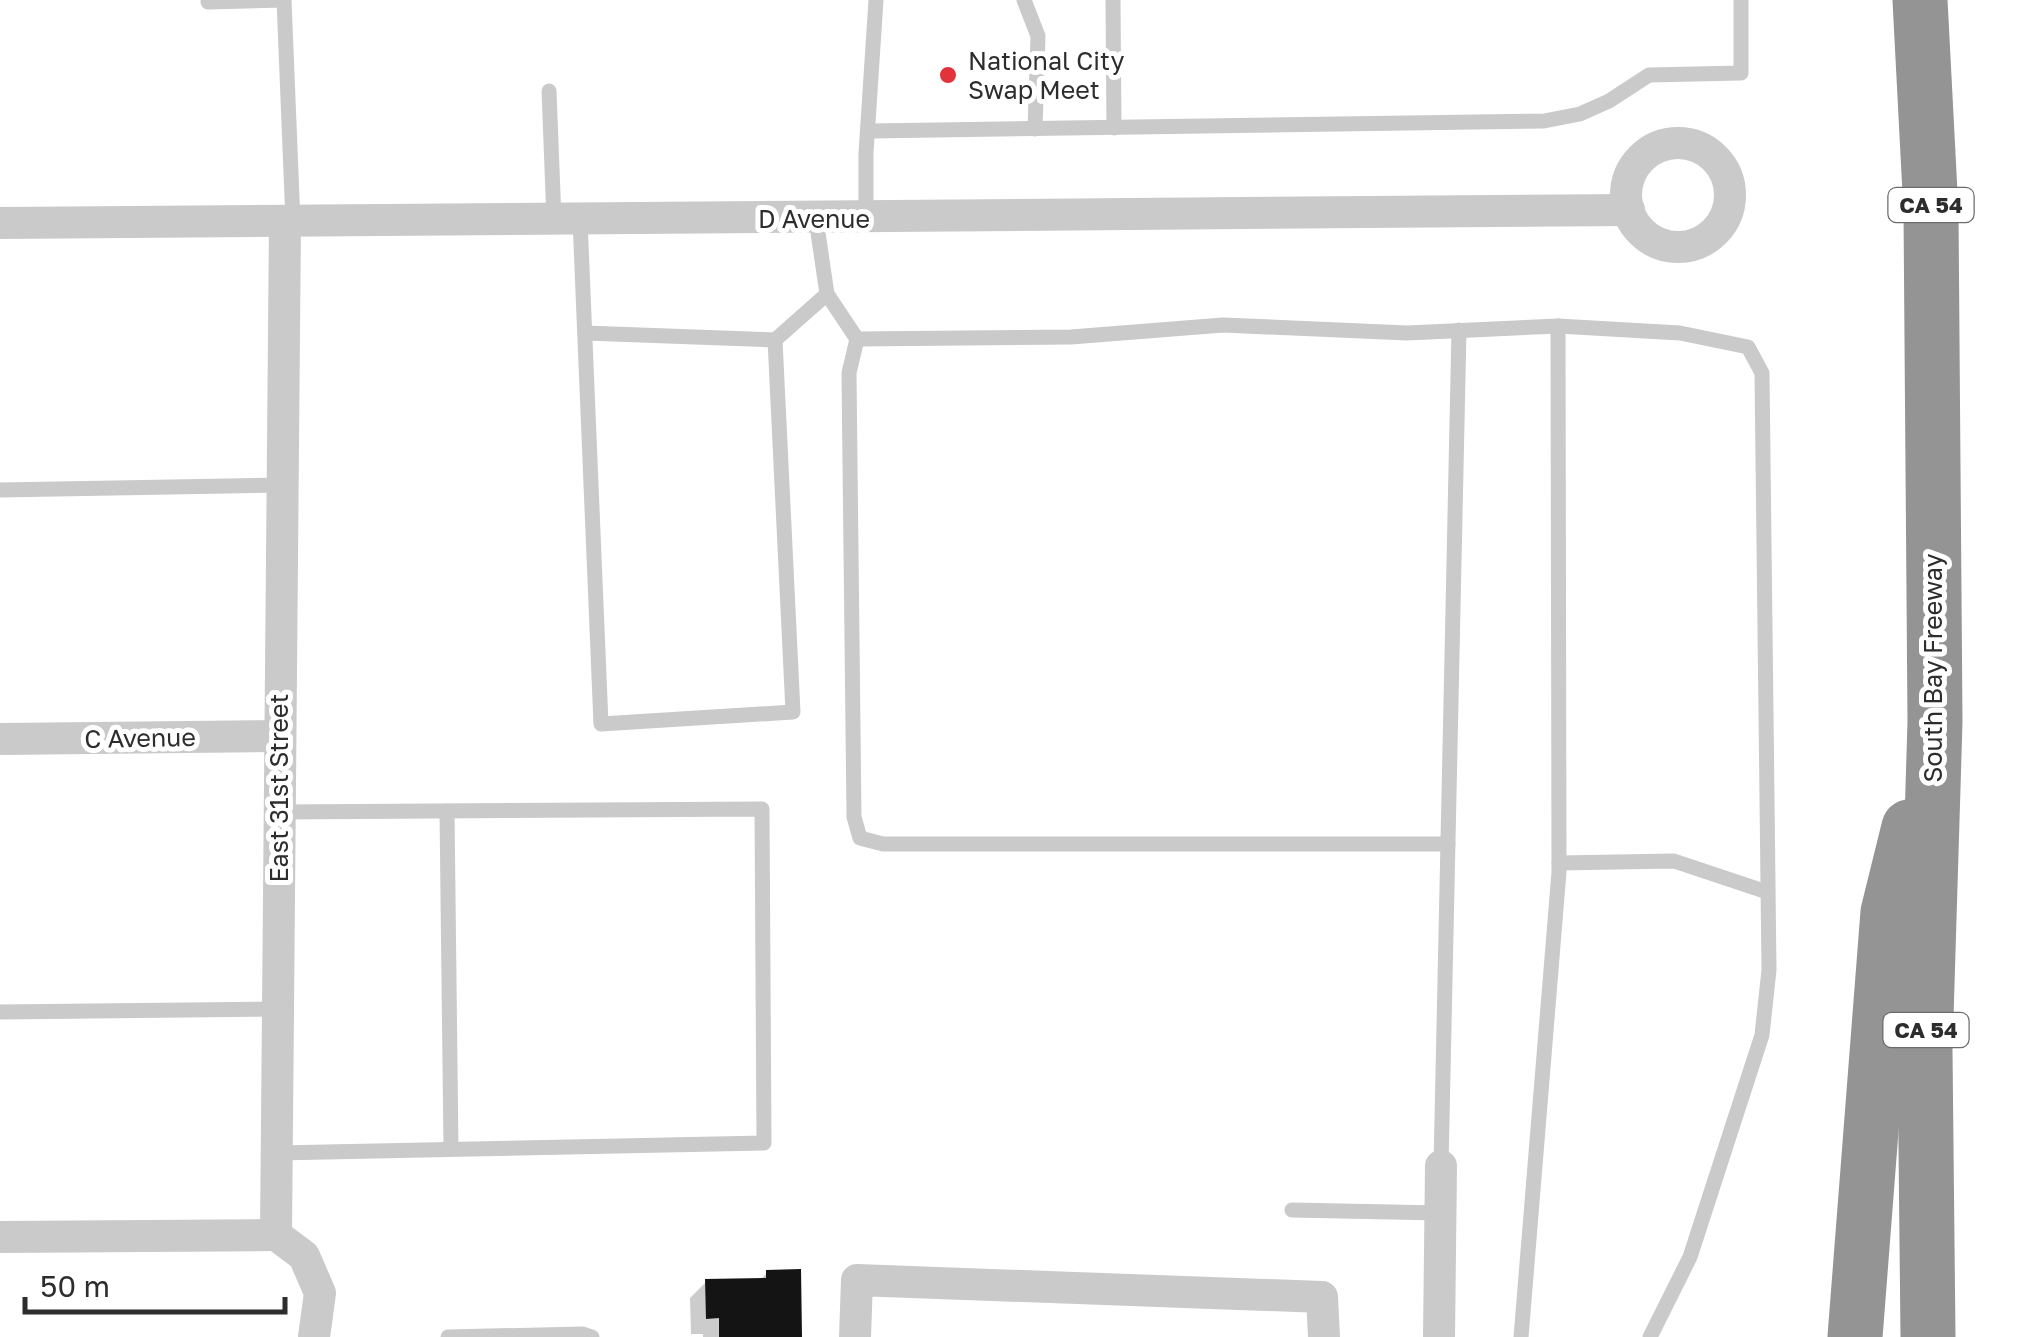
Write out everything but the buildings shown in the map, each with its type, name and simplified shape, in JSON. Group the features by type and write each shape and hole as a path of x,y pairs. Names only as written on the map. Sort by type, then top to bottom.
{"highway":[{"name":"South Bay Freeway","path":"1920,3 1932,212 1936,722 1926,1050 1928,1337"},
{"path":"1855,1337 1888,912 1936,722"}],"street":[{"name":"D Avenue","path":"0,223 1628,210"},
{"name":"East 31st Street","path":"276,1236 280,485 289,221"},
{"name":"C Avenue","path":"0,739 279,736"},
{"path":"1439,1337 1441,1166"},
{"path":"0,1238 276,1236 304,1256 320,1293 314,1337"},
{"path":"854,1337 857,1280 1322,1297 1324,1337"}],"lane":[{"path":"208,2 284,0 289,221"},
{"path":"866,218 876,0"},
{"path":"1024,0 1038,36 1035,129"},
{"path":"1113,0 1114,128"},
{"path":"870,132 1544,121 1580,114 1649,75 1741,72 1741,0"},
{"path":"549,91 585,333 601,724 792,712 775,340"},
{"path":"816,218 827,294 858,339 849,373 854,818 860,838 883,844 1448,844"},
{"path":"585,333 775,340 827,294"},
{"path":"858,339 1071,338 1223,325 1407,333 1558,326 1680,333 1748,347 1762,373 1769,970 1762,1035 1690,1257 1650,1337"},
{"path":"1520,1337 1559,864 1558,326"},
{"path":"1441,1166 1458,330"},
{"path":"0,490 280,485"},
{"path":"277,1152 764,1142 762,809 279,812"},
{"path":"447,811 451,1149"},
{"path":"1559,864 1674,862 1767,892"},
{"path":"0,1012 277,1009"},
{"path":"1292,1210 1441,1213"},
{"path":"448,1337 592,1337"}],"place":[{"name":"National City Swap Meet","path":"948,75"}]}
